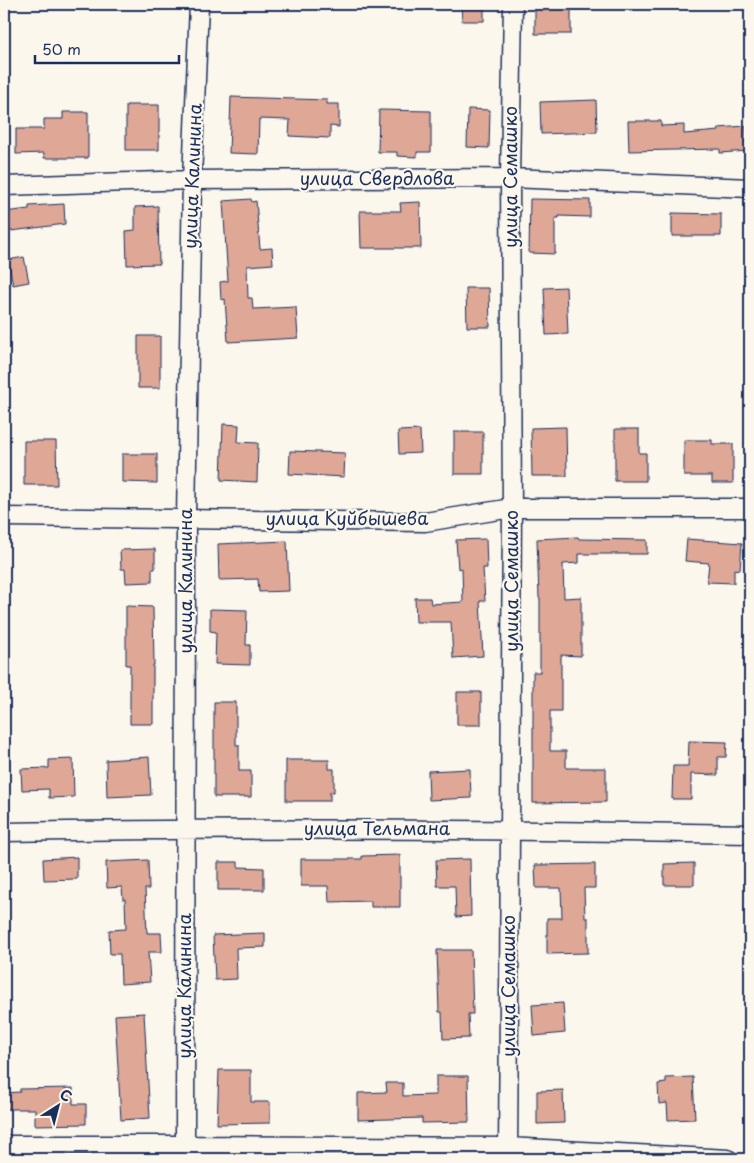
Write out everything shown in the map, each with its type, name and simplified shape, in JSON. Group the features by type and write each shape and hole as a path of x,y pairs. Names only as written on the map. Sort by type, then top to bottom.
{"street":[{"name":"улица Калинина","path":"185,1152 186,518 192,180 199,4"},
{"name":"улица Семашко","path":"508,1153 512,508 510,178 513,4"},
{"name":"улица Свердлова","path":"4,186 192,180 510,178 750,188"},
{"name":"улица Куйбышева","path":"4,516 426,522 512,508 750,508"},
{"name":"улица Тельмана","path":"4,832 185,829 510,830 750,834"},
{"path":"4,1145 185,1152 508,1153 728,1159"}],"building":[{"path":"461,4 484,4 484,21 462,21"},
{"path":"535,4 571,4 571,34 535,34"},
{"path":"231,97 327,100 327,104 339,104 339,127 330,126 330,138 289,136 290,120 259,119 258,154 229,153"},
{"path":"596,100 597,132 541,134 540,102"},
{"path":"126,105 159,105 159,150 126,150"},
{"path":"468,109 490,110 489,148 467,147"},
{"path":"379,110 431,111 431,152 417,152 417,157 397,156 397,152 378,152"},
{"path":"63,112 88,112 88,158 44,158 44,153 16,154 16,129 44,129 44,119 63,119"},
{"path":"628,121 661,121 661,126 684,125 684,134 719,131 718,128 746,126 748,151 720,153 720,149 629,151"},
{"path":"251,199 252,202 256,201 260,249 272,248 273,264 247,266 248,298 252,298 253,309 296,307 298,338 228,342 225,299 221,300 220,282 228,281 223,201"},
{"path":"530,199 590,200 590,217 559,216 559,218 555,218 555,254 529,253"},
{"path":"420,202 421,248 361,248 360,211 401,211 400,203"},
{"path":"64,204 65,224 4,232 4,212 29,209 29,206"},
{"path":"158,206 159,264 127,265 126,231 135,230 135,207"},
{"path":"672,213 721,214 721,236 672,236"},
{"path":"24,257 29,282 13,285 8,260"},
{"path":"566,287 568,334 546,335 544,288"},
{"path":"466,288 489,288 490,327 467,327"},
{"path":"138,336 160,336 160,388 138,388"},
{"path":"223,424 239,425 238,442 258,443 257,482 221,480"},
{"path":"566,427 567,476 532,476 531,428"},
{"path":"615,429 639,429 639,453 646,453 646,481 615,481"},
{"path":"420,430 421,453 399,454 398,431"},
{"path":"454,432 483,432 483,474 454,474"},
{"path":"684,440 712,440 712,444 733,444 733,483 712,483 712,476 684,476"},
{"path":"24,441 56,441 57,485 24,485"},
{"path":"290,451 345,453 344,477 289,474"},
{"path":"122,454 157,454 157,483 122,482"},
{"path":"578,537 579,539 647,540 647,554 579,554 579,563 563,564 564,598 581,597 581,656 561,655 561,711 550,711 550,751 566,751 566,768 606,768 606,802 533,803 533,672 540,672 540,598 537,539"},
{"path":"486,539 487,568 483,568 485,601 480,601 483,656 453,658 451,622 416,622 415,598 430,598 431,604 463,602 462,568 458,569 456,540"},
{"path":"687,539 742,543 740,570 734,569 734,583 707,582 709,563 685,561"},
{"path":"287,541 289,591 259,592 258,579 219,580 218,544"},
{"path":"155,549 155,569 152,569 152,582 126,583 125,569 121,569 120,550"},
{"path":"126,606 153,607 153,724 130,724 130,665 126,665"},
{"path":"210,609 247,610 246,645 250,645 250,665 215,664 216,632 210,631"},
{"path":"457,692 481,692 481,725 457,725"},
{"path":"214,702 236,702 236,745 239,745 239,771 251,771 251,797 214,797"},
{"path":"689,741 727,742 726,757 718,757 718,775 691,774 691,799 672,799 673,766 688,766"},
{"path":"149,757 151,795 107,797 106,760"},
{"path":"73,759 74,797 49,798 49,789 22,790 21,769 49,768 49,760"},
{"path":"286,760 329,760 329,769 334,769 334,792 330,792 330,801 286,801"},
{"path":"470,769 471,798 429,800 428,771"},
{"path":"400,855 400,907 371,907 371,901 329,902 328,886 301,886 301,859 362,859 362,856"},
{"path":"77,857 77,879 44,880 43,859"},
{"path":"470,859 471,916 456,917 455,886 437,886 436,860"},
{"path":"148,860 149,889 145,889 147,933 161,933 162,952 148,952 150,982 121,984 120,954 110,954 109,930 126,929 125,899 123,900 122,887 107,888 106,862"},
{"path":"218,862 238,862 238,867 264,868 264,890 218,890"},
{"path":"694,863 694,885 664,885 664,864"},
{"path":"595,864 595,888 584,888 585,918 588,918 588,953 547,954 547,918 562,918 561,888 536,888 535,865"},
{"path":"265,933 265,947 236,948 237,979 215,980 213,935"},
{"path":"437,950 471,950 473,1014 468,1014 469,1038 443,1039 442,1012 439,1012"},
{"path":"563,1003 565,1033 534,1036 532,1005"},
{"path":"144,1013 150,1118 121,1120 115,1015"},
{"path":"219,1070 251,1070 251,1102 270,1102 270,1123 217,1124"},
{"path":"436,1076 468,1076 469,1122 422,1123 422,1118 358,1120 358,1093 387,1092 386,1083 403,1083 403,1096 436,1095"},
{"path":"693,1077 695,1119 668,1120 667,1103 659,1104 658,1084 666,1083 666,1078"},
{"path":"73,1088 73,1104 86,1104 86,1124 35,1125 35,1109 4,1109 4,1093 20,1092 20,1089"},
{"path":"563,1090 564,1123 537,1124 537,1091"}]}
